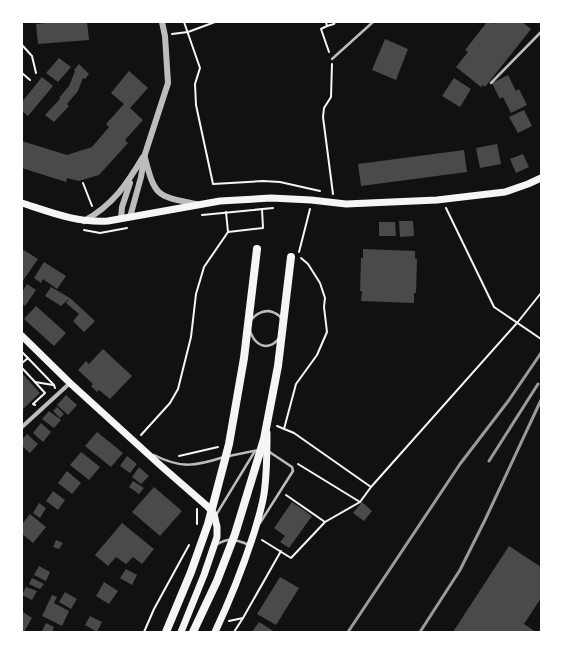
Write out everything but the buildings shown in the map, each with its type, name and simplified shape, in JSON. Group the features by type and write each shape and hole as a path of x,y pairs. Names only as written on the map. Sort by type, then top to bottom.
{"main road":[{"path":"22,203 64,217 97,222 220,201 271,198 346,204 437,200 505,192 541,178"},
{"path":"166,632 191,572 208,524 229,444 253,291 257,249"},
{"path":"193,632 217,581 235,534 264,439 278,366 291,257"},
{"path":"22,336 70,383 207,506 215,517 217,537 181,632"},
{"path":"215,632 247,554 260,513 264,494 266,468 267,422"}],"street":[{"path":"130,217 141,177 145,154 168,83 165,36 162,22"},
{"path":"83,221 95,215 118,195 132,177 145,154"},
{"path":"145,154 153,184 159,192 168,198 196,204"},
{"path":"121,219 122,207 132,177"},
{"path":"22,427 70,383"}],"lane":[{"path":"332,59 373,22"},
{"path":"491,83 541,32"},
{"path":"269,311 280,318 283,324 283,331 281,337 276,342 270,345 264,345 257,343 252,338 248,324 256,314 269,311"},
{"path":"142,449 165,460 186,465 198,465 235,454 263,450 270,452 292,466 292,474 253,534 249,545 233,540 226,540 214,547"},
{"path":"215,517 255,450"}],"path":[{"path":"184,22 200,68 194,84 196,105 214,184 263,181 280,182 325,192"},
{"path":"165,36 188,32 215,22"},
{"path":"326,22 327,26"},
{"path":"334,203 323,117 324,108 331,97 332,59 320,29 334,24 335,22"},
{"path":"22,45 32,56 36,73"},
{"path":"22,73 30,80"},
{"path":"83,183 95,215"},
{"path":"196,215 276,208"},
{"path":"303,208 316,210"},
{"path":"228,232 263,228 262,209"},
{"path":"284,429 296,384 317,355 327,332 324,307 325,298 320,283 308,264 300,258 298,251 310,209"},
{"path":"447,209 494,307 541,339"},
{"path":"139,437 170,404 178,389 191,336 196,294 204,267 228,232 226,212"},
{"path":"82,230 100,233 128,228"},
{"path":"360,502 371,487 517,323 541,293"},
{"path":"22,352 54,385 56,391 55,397"},
{"path":"22,363 28,358"},
{"path":"22,368 45,394 33,404 40,411"},
{"path":"35,382 54,385"},
{"path":"267,422 294,433 371,487"},
{"path":"178,457 229,444"},
{"path":"283,493 325,522"},
{"path":"197,507 198,530"},
{"path":"144,632 154,609 190,543"},
{"path":"234,632 244,618 281,552"},
{"path":"225,622 244,618"}],"railway":[{"path":"348,632 460,464 509,400 541,353"},
{"path":"489,461 538,384"},
{"path":"420,632 460,570 541,400"}]}
